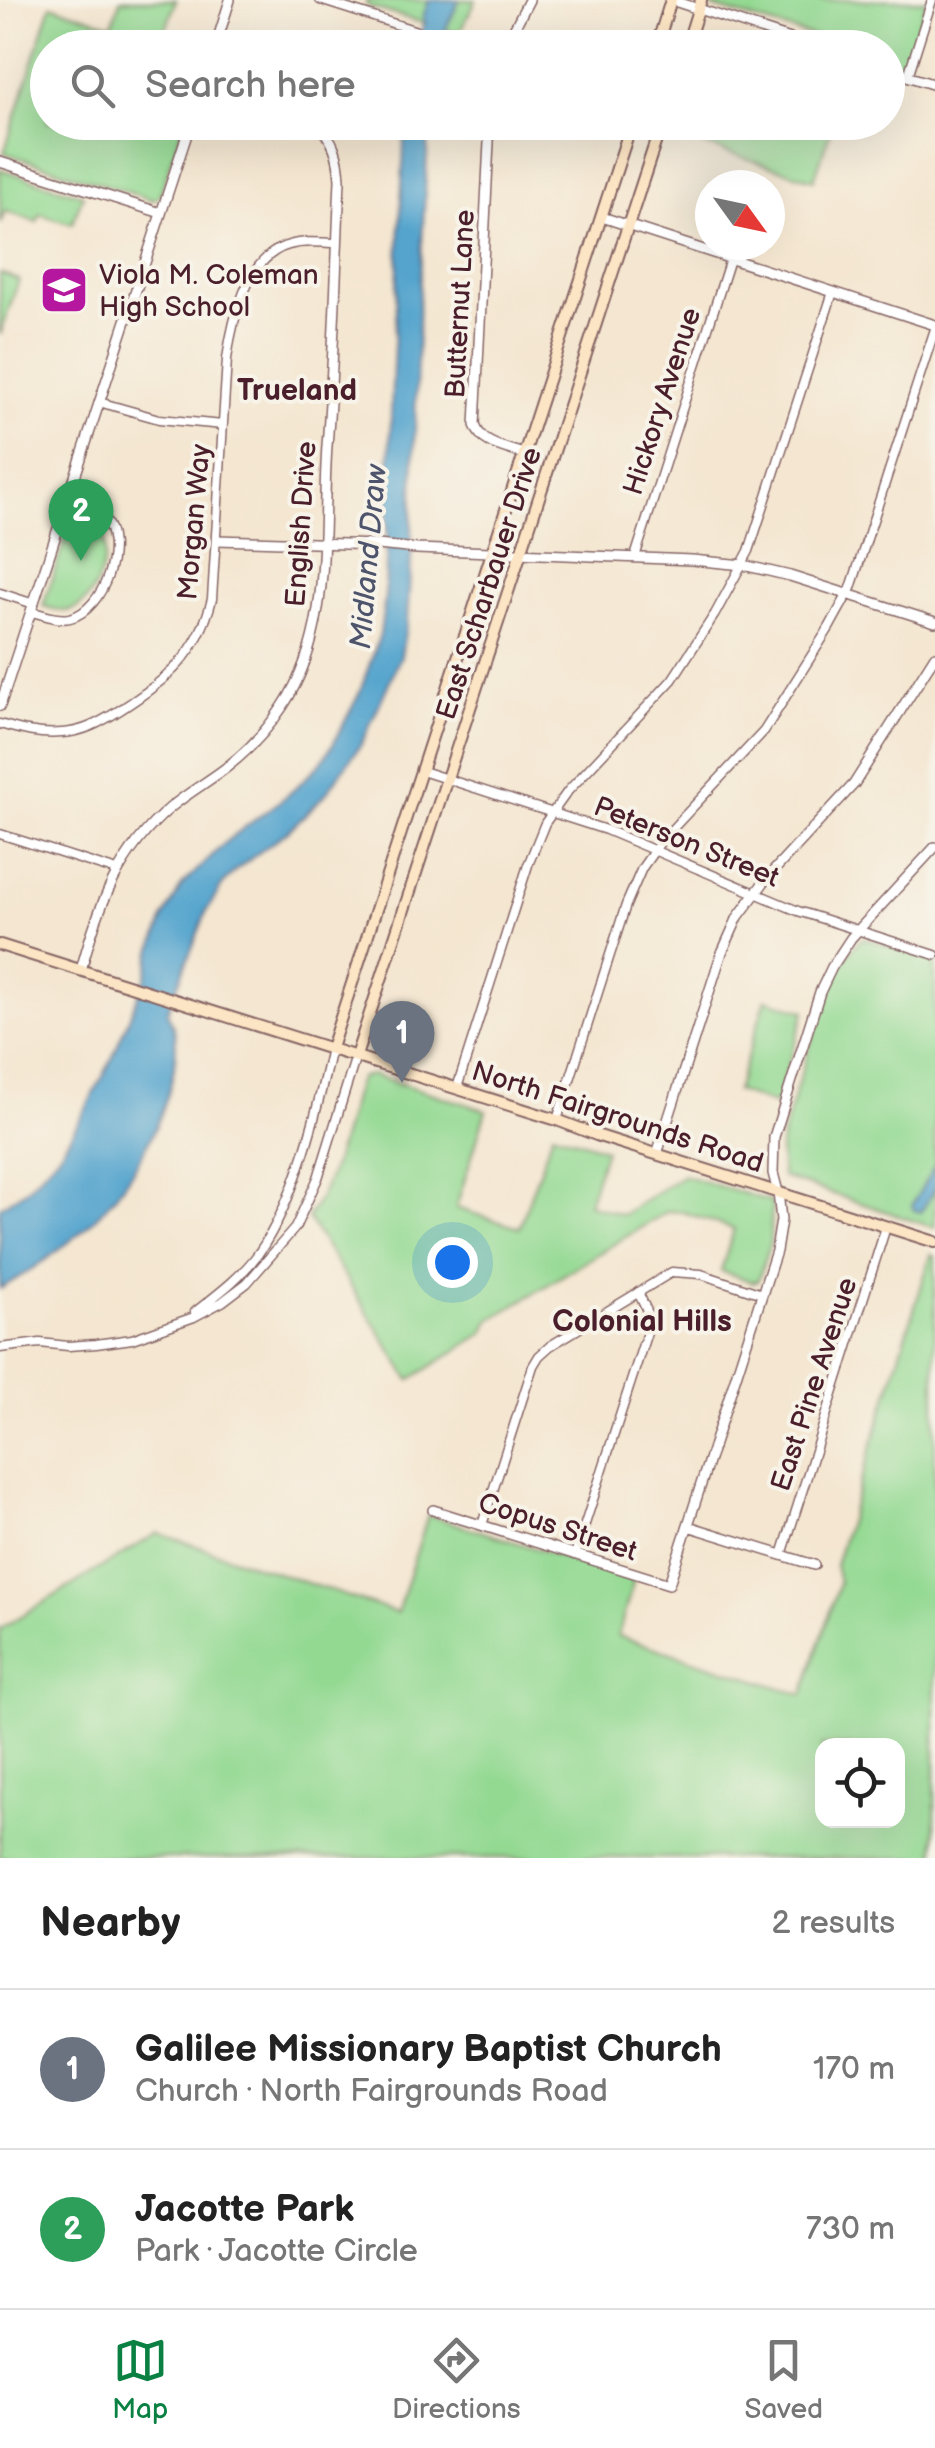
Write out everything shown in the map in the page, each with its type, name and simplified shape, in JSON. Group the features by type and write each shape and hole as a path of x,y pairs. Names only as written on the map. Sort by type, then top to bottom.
{"main road":[{"path":"662,30 671,0"},
{"path":"692,30 700,5"},
{"name":"East Scharbauer Drive","path":"331,1048 626,140"},
{"name":"East Scharbauer Drive","path":"356,1056 656,140"},
{"name":"North Fairgrounds Road","path":"0,944 935,1242"}],"street":[{"path":"221,30 230,0"},
{"path":"320,0 418,30"},
{"path":"354,10 357,0"},
{"path":"513,30 529,0"},
{"path":"671,0 700,5 769,30"},
{"path":"908,76 932,0"},
{"path":"905,75 935,85"},
{"path":"0,706 184,140"},
{"name":"English Drive","path":"81,970 102,902 117,871 158,820 244,753 261,735 296,683 313,637 323,544 337,243 338,158 330,140"},
{"name":"Butternut Lane","path":"489,140 475,425 484,440 526,454"},
{"path":"0,162 160,213"},
{"path":"602,217 695,247"},
{"name":"Morgan Way","path":"0,724 32,732 84,729 103,721 168,676 192,649 207,618 215,581 228,351 240,306 254,270 272,252 302,242 337,243"},
{"name":"Hickory Avenue","path":"635,557 729,260"},
{"path":"557,1120 626,905 642,868 764,731 847,594 868,540 935,327 736,260"},
{"path":"457,1088 534,848 552,812 668,684 715,614 742,564 758,526 833,292"},
{"path":"99,402 159,419 222,425"},
{"path":"0,594 63,619 79,615 102,590 110,568 112,544 106,522 92,509 68,500"},
{"path":"217,540 742,564 935,622"},
{"path":"657,1154 723,948 738,917 854,784 935,656"},
{"name":"Peterson Street","path":"422,771 606,830 802,912 935,955"},
{"path":"0,834 117,871"},
{"path":"814,1565 688,1526 780,1232 773,1147 820,992 832,967 858,931 935,847"},
{"path":"184,1321 238,1278 259,1253 280,1215 308,1136 331,1048"},
{"path":"0,1348 132,1339 184,1321 222,1302 246,1283 295,1228 318,1178 356,1056"},
{"name":"East Pine Avenue","path":"782,1555 886,1227"},
{"path":"482,1525 537,1359 550,1345 666,1274 701,1274 762,1294"},
{"path":"576,1555 648,1329 647,1311 638,1292"},
{"name":"Copus Street","path":"433,1510 670,1584 688,1526"}],"green space":[{"path":"120,0 176,0 166,30 43,30 51,5 112,25"},
{"path":"367,0 476,0 461,30 446,30 366,4"},
{"path":"710,0 927,0 905,68 905,30 791,30 708,6"},
{"path":"30,71 30,140 178,140 160,195 153,200 4,153"},
{"path":"702,140 827,140 814,180 701,144"},
{"path":"0,169 83,195 72,224 40,214 37,222 5,211 0,224"},
{"path":"0,273 19,280 0,335"},
{"path":"74,512 96,522 105,544 104,558 88,598 78,607 61,611 43,606"},
{"path":"863,938 935,959 935,1228 782,1177 782,1136 815,1029 839,972"},
{"path":"766,999 805,1011 776,1105 736,1091"},
{"path":"372,1075 486,1110 456,1208 519,1228 553,1132 605,1149 588,1204 622,1215 683,1175 769,1201 770,1243 758,1280 753,1282 721,1271 734,1229 668,1211 490,1320 484,1333 410,1380 307,1217 331,1172 357,1084 361,1077"},
{"path":"931,1255 935,1256 935,1858 0,1858 0,1629 158,1533 397,1613 428,1515 634,1579 618,1636 803,1695 839,1583 835,1565"}],"water":[{"path":"429,0 459,0 446,30 422,30"},
{"path":"404,140 428,140 411,561 401,656 362,743 325,795 289,830 237,869 207,910 167,1012 174,1031 175,1055 165,1103 131,1172 81,1232 0,1289 0,1207 28,1188 61,1151 82,1116 111,1061 146,977 164,918 182,885 229,839 289,794 319,765 360,692 380,634 385,596"},
{"path":"935,1165 935,1189 921,1212 914,1210 912,1205"}],"place":[{"name":"Viola M. Coleman High School","path":"64,290"},
{"name":"Jacotte Park","path":"81,561"},
{"name":"Galilee Missionary Baptist Church","path":"402,1083"}],"district":[{"name":"Trueland","path":"297,390"},
{"name":"Colonial Hills","path":"642,1321"}],"water label":[{"name":"Midland Draw","path":"368,557"}]}
